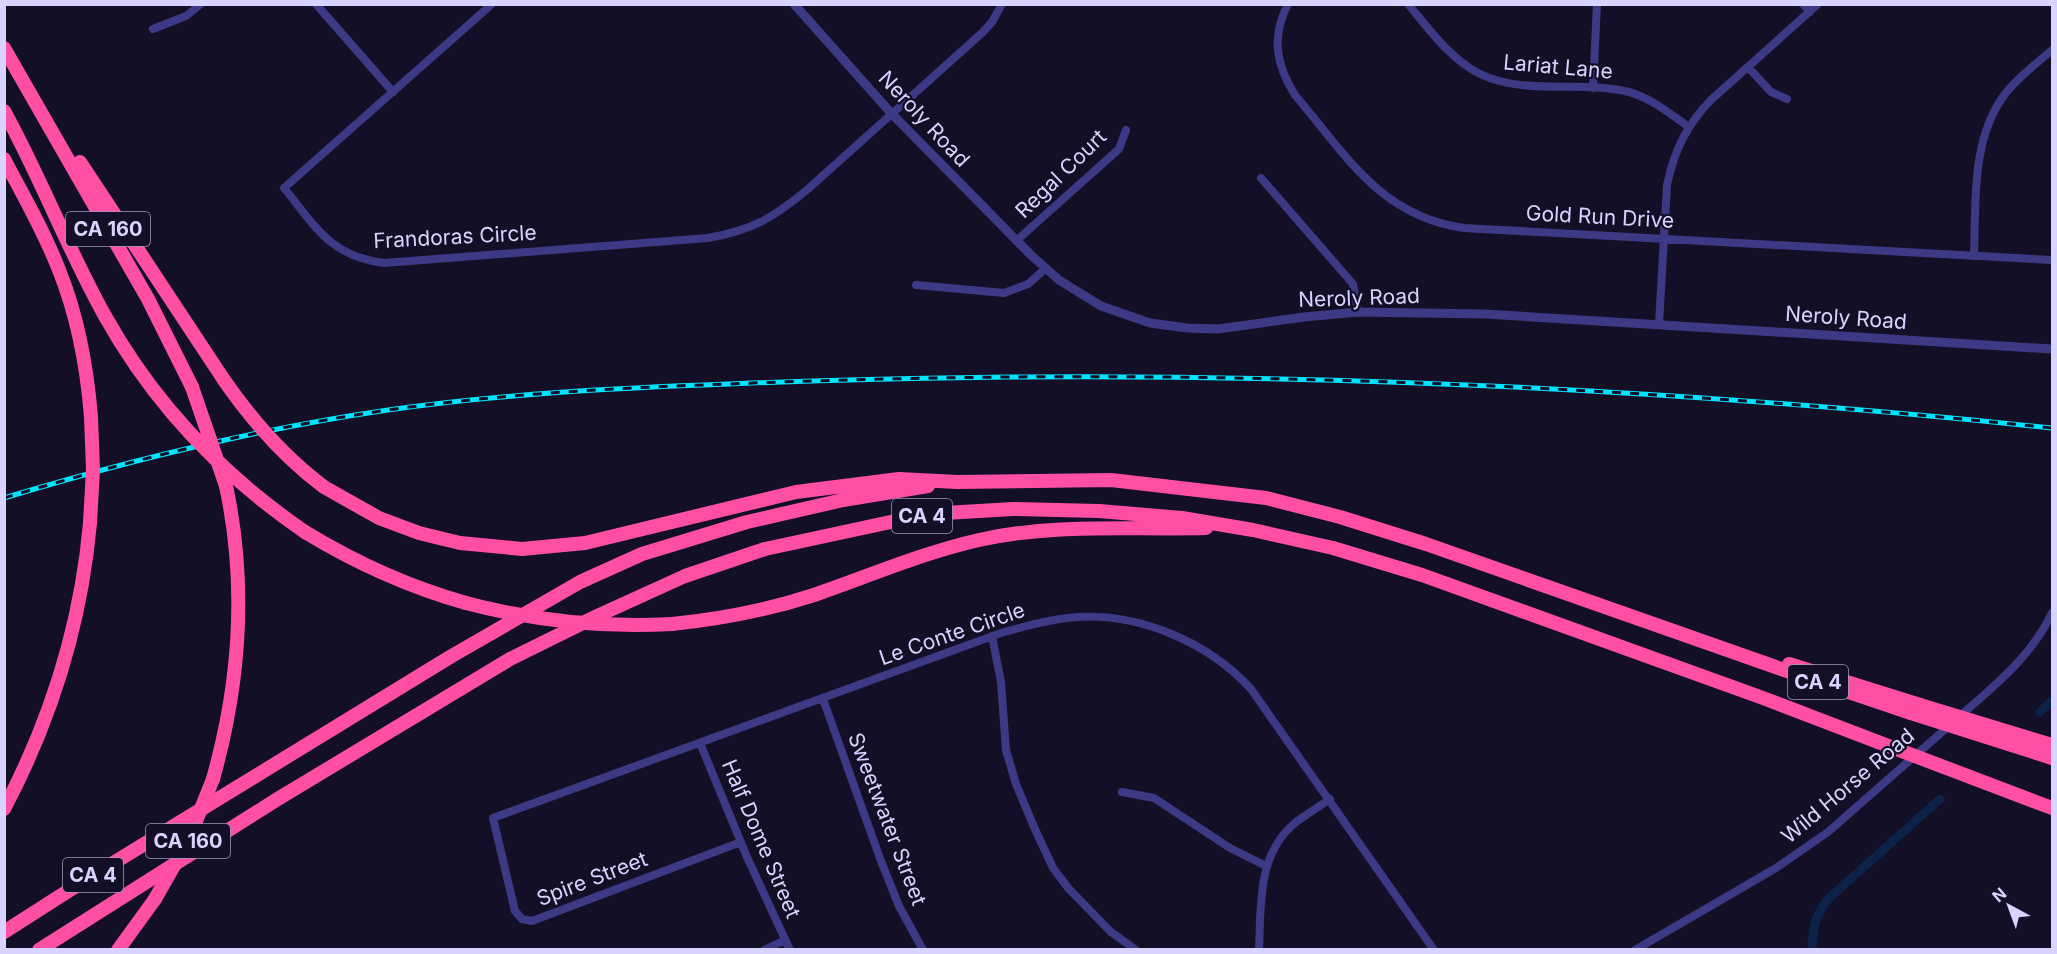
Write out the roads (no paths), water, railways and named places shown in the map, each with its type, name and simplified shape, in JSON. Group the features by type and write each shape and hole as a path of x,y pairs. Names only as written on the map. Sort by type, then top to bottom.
{"highway":[{"name":"CA 160","path":"4,48 153,307 192,387 226,486 237,559 238,632 230,706 213,779 188,841 155,899 118,950"},
{"path":"20,74 224,380 269,439 324,487 379,518 419,533 471,545 522,549 585,543 762,499 830,487 899,479 957,482"},
{"path":"4,111 118,339 142,376 182,425 219,465 305,532 382,574 424,590 517,616 568,623 620,626 672,624 729,617 773,607 932,553 1006,535 1080,527 1155,529 1236,527"},
{"name":"CA 160","path":"4,159 50,247 68,294 86,367 93,470 90,523 80,602 67,655 41,731 4,808"},
{"name":"CA 4","path":"4,932 450,657 580,582 642,554 747,522 843,500 957,482 1111,480 1266,498 1340,517 1426,544 1797,675 1915,709 2052,758"},
{"name":"CA 4","path":"39,950 276,800 510,659 597,616 685,576 765,549 928,514 1013,510 1099,511 1182,518 1333,548 1422,575 1763,698 2052,808"},
{"path":"1915,709 2052,745"}],"street":[{"path":"153,29 186,16 201,4"},
{"path":"316,4 393,92"},
{"name":"Frandoras Circle","path":"492,4 284,188 339,249 366,261 384,263 708,238 750,228 784,209 891,113"},
{"name":"Neroly Road","path":"794,4 891,113 1016,241 1059,280 1101,306 1130,317 1172,326 1218,329 1358,312 1485,314 2052,350"},
{"path":"891,113 983,32 992,22 1002,4"},
{"name":"Gold Run Drive","path":"1288,4 1282,16 1278,34 1278,53 1280,68 1295,95 1365,178 1394,203 1423,219 1464,228 2052,260"},
{"name":"Lariat Lane","path":"1408,4 1452,55 1478,73 1494,80 1513,84 1620,90 1646,99 1688,126"},
{"path":"1593,87 1597,4"},
{"path":"1803,4 1810,12"},
{"path":"1659,324 1667,185 1672,163 1688,126 1712,99 1818,4"},
{"path":"1974,256 1980,149 1985,130 1994,110 2006,93 2052,50"},
{"path":"1748,67 1771,92 1787,99"},
{"name":"Regal Court","path":"1016,241 1119,149 1126,130"},
{"path":"1261,178 1353,284 1358,312"},
{"path":"916,285 1004,293 1028,284 1045,268"},
{"name":"Wild Horse Road","path":"1635,950 1776,868 1828,832 2013,670 2042,634 2052,613"},
{"name":"Le Conte Circle","path":"494,818 992,636 1041,622 1079,617 1109,618 1173,634 1221,661 1241,677 1330,799 1434,950"},
{"path":"992,636 1001,682 1006,750 1016,784 1034,827 1053,868 1069,889 1111,932 1136,950"},
{"name":"Sweetwater Street","path":"823,699 892,888 922,950"},
{"name":"Half Dome Street","path":"700,743 741,842 790,950"},
{"path":"1122,792 1154,798 1230,848 1266,866"},
{"path":"1259,950 1262,885 1266,866 1284,833 1330,799"},
{"name":"Spire Street","path":"494,818 514,911 522,919 532,921 741,842"},
{"path":"764,950 785,940"}],"waterway":[{"path":"2040,712 2052,701"},
{"path":"1812,950 1815,923 1828,899 1940,799"}],"railway":[{"path":"4,498 194,447 290,426 388,410 558,392 798,381 973,377 1139,377 1400,382 1792,404 2052,428"}]}
